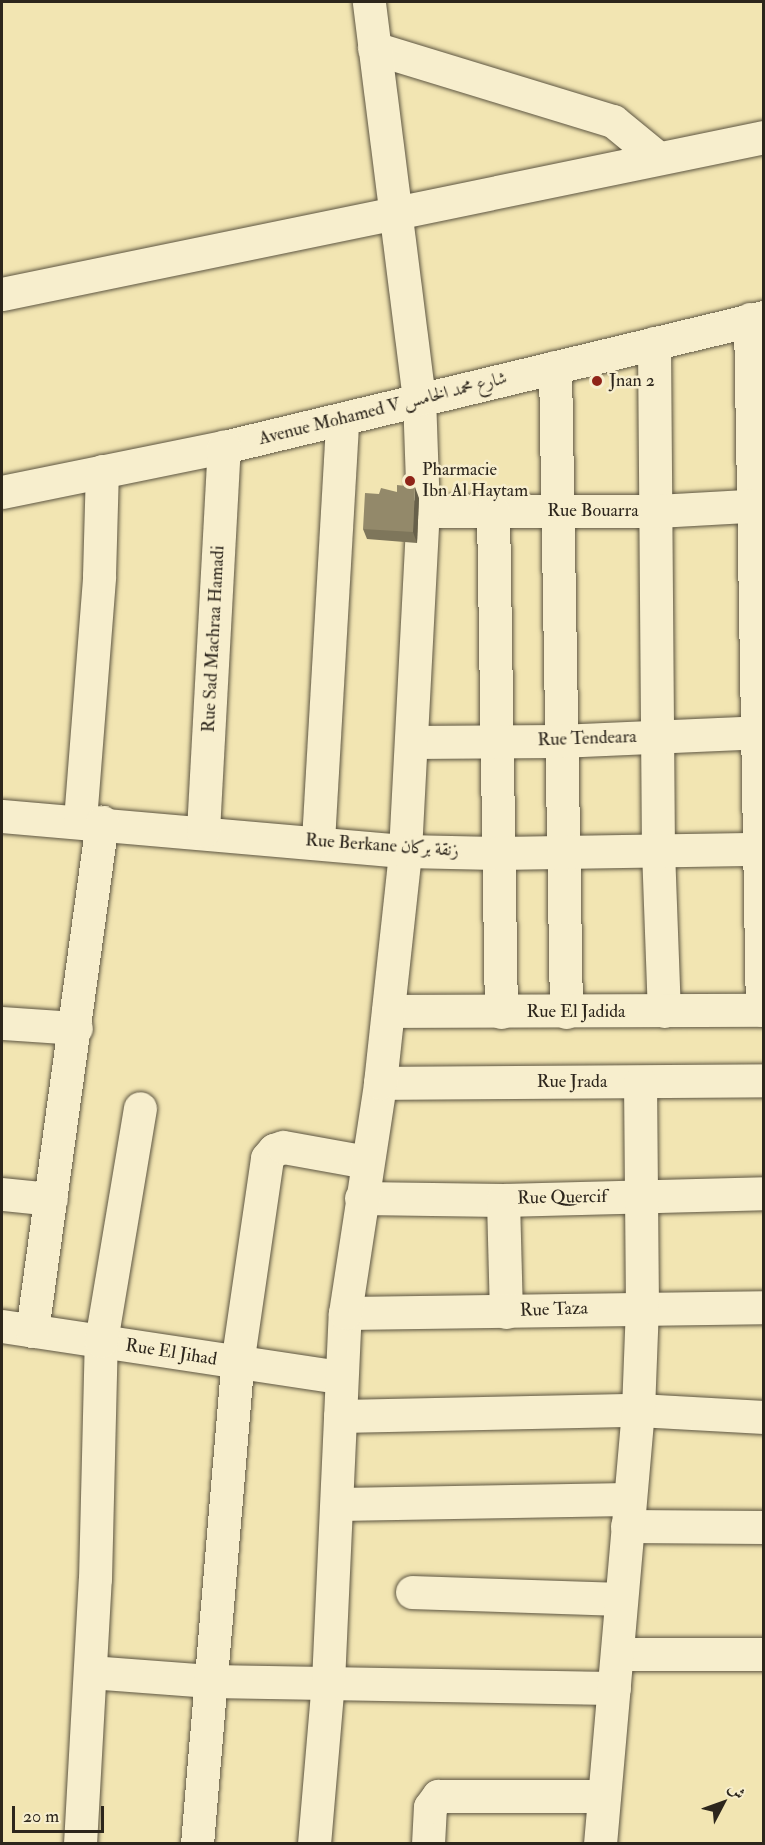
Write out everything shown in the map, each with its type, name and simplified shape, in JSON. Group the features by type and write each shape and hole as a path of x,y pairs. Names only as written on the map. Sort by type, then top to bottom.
{"street":[{"path":"314,1844 328,1682 338,1504 340,1377 345,1313 366,1162 380,1083 405,851 423,511 419,399 369,2"},
{"path":"374,48 613,121 658,158"},
{"path":"2,294 396,210 764,137"},
{"path":"757,318 763,1010"},
{"name":"Avenue Mohamed V شارع محمد الخامس","path":"2,492 224,447 342,420 419,399 757,318"},
{"path":"654,343 659,737 658,850 664,1011"},
{"path":"555,367 559,741 566,1012"},
{"path":"318,841 342,420"},
{"name":"Rue Sad Machraa Hamadi","path":"203,831 224,447"},
{"path":"17,1329 51,1199 76,1028 91,821 102,471"},
{"name":"Rue Bouarra","path":"423,511 657,511 758,506"},
{"path":"493,511 494,741 501,1012"},
{"name":"Rue Tendeara","path":"411,742 559,741 759,732"},
{"name":"Rue Berkane زنقة بركان","path":"2,816 91,821 405,851 498,853 760,849"},
{"name":"Rue El Jadida","path":"388,1011 763,1010"},
{"path":"2,1023 76,1028"},
{"name":"Rue Jrada","path":"380,1083 764,1080"},
{"path":"600,1844 638,1410 642,1308 640,1082"},
{"path":"80,1844 90,1672 101,1341 140,1108"},
{"path":"197,1844 237,1364 270,1153 283,1147 366,1162"},
{"name":"Rue Quercif","path":"361,1198 503,1200 764,1193"},
{"path":"2,1194 51,1199"},
{"path":"503,1200 506,1311"},
{"name":"Rue Taza","path":"345,1313 764,1307"},
{"name":"Rue El Jihad","path":"17,1329 237,1364 340,1377"},
{"path":"340,1416 638,1410 764,1417"},
{"path":"338,1504 628,1513 764,1527"},
{"path":"412,1592 620,1599"},
{"path":"618,1653 764,1654"},
{"path":"90,1672 210,1681 614,1689"},
{"path":"429,1844 430,1807 438,1796 604,1796"}],"building":[{"path":"397,485 415,487 413,532 363,529 365,493 379,494 381,488 397,492"}],"place":[{"name":"Jnan 2","path":"597,381"},
{"name":"Pharmacie Ibn Al Haytam","path":"410,481"}]}
